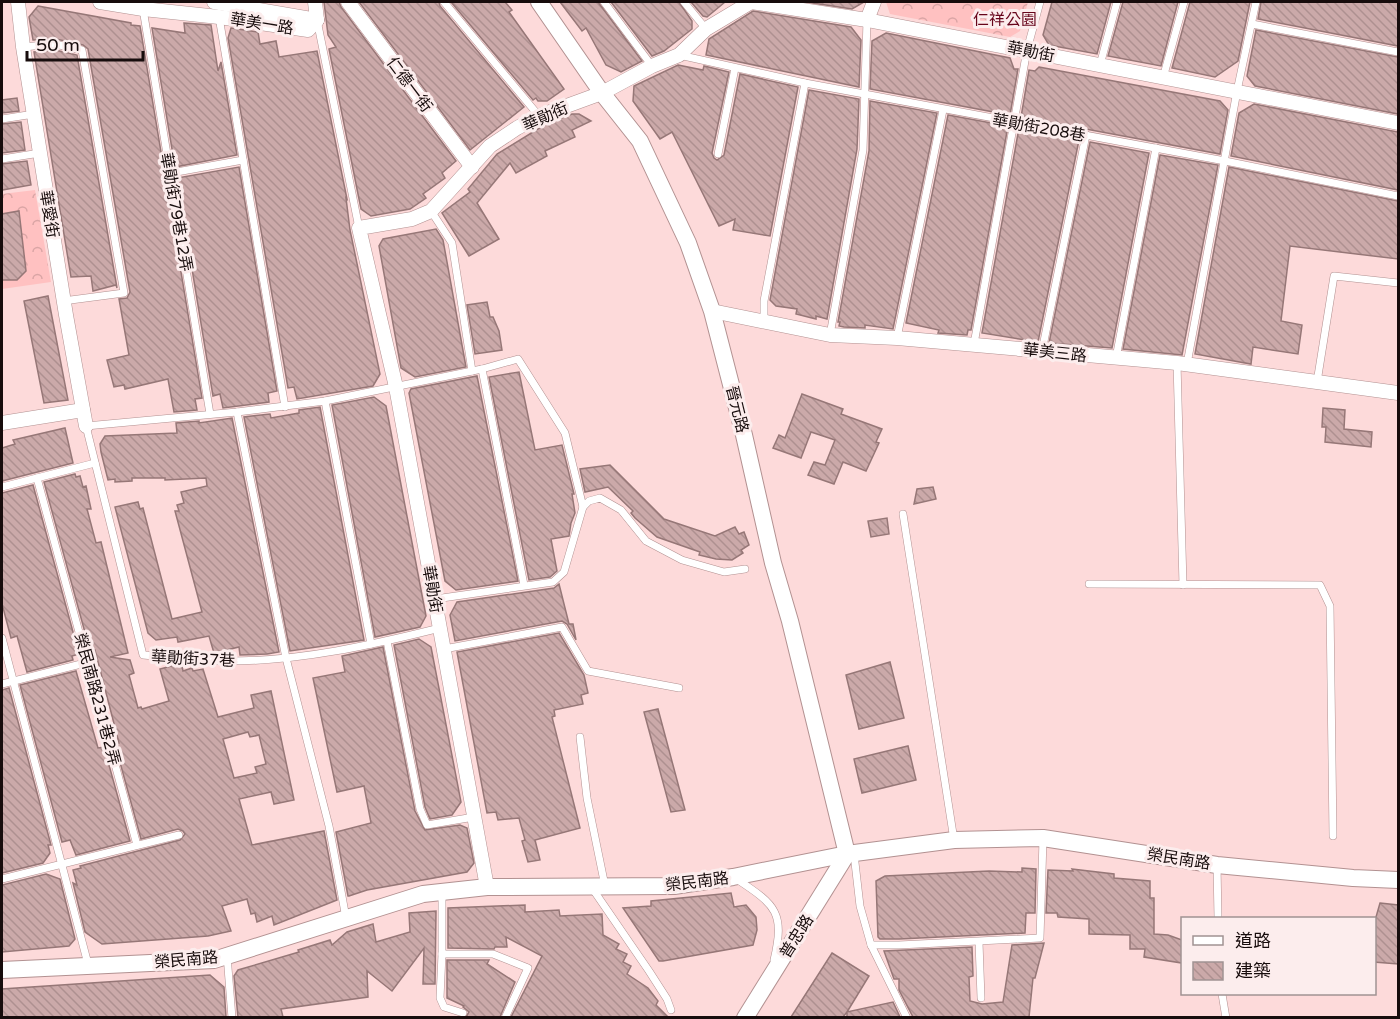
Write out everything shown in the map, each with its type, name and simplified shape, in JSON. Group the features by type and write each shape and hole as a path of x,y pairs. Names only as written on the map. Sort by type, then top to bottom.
{"street":[{"name":"華愛街","path":"18,2 63,301 86,426"},
{"name":"華美一路","path":"99,2 308,30 317,20"},
{"name":"華美一路","path":"215,2 317,20"},
{"path":"315,2 317,20"},
{"name":"仁德一街","path":"348,2 472,167"},
{"name":"晉元路","path":"539,2 602,93 645,149 688,243 712,310 744,435 773,563 851,854"},
{"name":"華勛街","path":"431,211 490,146 539,116 602,93 652,66 679,55 705,29 751,2 867,20 1398,123"},
{"path":"867,20 874,2"},
{"path":"359,228 412,219 431,211"},
{"name":"華勛街","path":"359,228 396,387 487,887"},
{"name":"華美三路","path":"712,310 830,335 974,344 1182,364 1398,393"},
{"path":"2,423 83,410"},
{"name":"榮民南路","path":"2,970 88,964 214,960 423,894 487,887 674,886 851,854 954,840 1043,838 1217,865 1398,880"},
{"name":"普忠路","path":"745,1017 851,854"}],"lane":[{"path":"444,2 539,116"},
{"path":"604,2 652,66"},
{"path":"684,2 705,29"},
{"path":"974,344 1027,50 1040,2"},
{"path":"1100,65 1117,2"},
{"path":"1163,78 1184,2"},
{"path":"1184,585 1182,364 1256,2"},
{"name":"華勛街79巷12弄","path":"143,9 210,414"},
{"path":"219,17 285,407"},
{"path":"317,20 359,228"},
{"path":"830,335 863,150 867,20"},
{"path":"1252,24 1398,51"},
{"path":"23,47 55,44 81,50 124,293 63,301"},
{"name":"華勛街208巷","path":"679,55 805,83 1225,161 1398,196"},
{"path":"718,154 735,69"},
{"path":"765,322 764,301 805,83"},
{"path":"897,338 943,110"},
{"path":"2,119 34,114"},
{"path":"1042,351 1086,135"},
{"path":"1116,358 1156,148"},
{"path":"2,159 40,153"},
{"path":"171,173 243,160"},
{"path":"431,211 452,243 472,371"},
{"path":"1317,382 1334,276 1398,283"},
{"path":"86,426 285,407 325,401 482,369 519,359 565,433 583,507"},
{"path":"482,369 524,585"},
{"path":"325,401 372,644"},
{"path":"237,412 286,658 329,826 346,918"},
{"name":"華勛街37巷","path":"86,426 143,655 230,662 286,658 372,644 440,628"},
{"path":"2,487 95,463"},
{"name":"榮民南路231巷2弄","path":"37,478 137,845"},
{"path":"435,599 553,582 564,572 583,507 589,501 600,498 621,510 646,541 682,560 724,572 745,569"},
{"path":"903,514 954,840"},
{"path":"1089,584 1320,585 1330,606 1333,836"},
{"path":"444,649 562,627 588,671 679,688"},
{"path":"2,638 88,964"},
{"path":"387,641 420,809 427,825 474,817"},
{"path":"2,684 89,662"},
{"path":"580,737 598,886 667,999 671,1010"},
{"path":"2,879 179,835"},
{"path":"872,945 1040,938 1043,838"},
{"path":"851,854 860,906 872,945 907,1017"},
{"path":"1217,865 1218,917"},
{"path":"733,877 763,896 776,911 780,934 770,977"},
{"path":"442,892 440,998 444,1007 463,1013"},
{"path":"979,942 981,998"},
{"path":"442,954 493,954 528,968 505,1017"},
{"path":"227,956 232,1017"},
{"path":"1222,995 1226,1017"}],"green space":[{"name":"仁祥公園","path":"886,2 1028,2 1020,31 1010,37 890,14"},
{"path":"35,190 51,282 2,289 2,194"}],"building":[{"path":"324,2 339,2 456,161 442,173 445,178 423,194 426,198 410,209 371,216 361,209 329,49 336,47 328,35"},
{"path":"359,2 439,2 524,107 470,150"},
{"path":"451,2 505,2 512,10 509,12 564,89 547,101 538,101 536,98 533,100"},
{"path":"560,2 598,2 642,61 621,72 606,65 586,28 582,31"},
{"path":"611,2 679,2 692,21 692,29 664,51 652,56"},
{"path":"691,2 725,2 707,17 703,16"},
{"path":"806,2 864,2 852,9"},
{"path":"1052,2 1111,2 1097,54 1049,45 1043,35"},
{"path":"1123,2 1178,2 1161,66 1108,56"},
{"path":"1190,2 1250,2 1238,61 1215,77 1172,68"},
{"path":"1261,2 1398,2 1398,46 1258,19"},
{"path":"38,6 140,26 202,398 195,399 197,410 174,412 168,379 125,389 124,385 114,387 107,360 129,355 119,299 127,298 130,292 88,49 83,45 56,39 33,40 29,17"},
{"path":"753,11 851,27 861,40 859,87 706,55 709,39"},
{"path":"184,23 211,25 218,71 221,62 237,155 175,167 152,28 185,33"},
{"path":"231,28 258,32 260,44 276,41 279,57 317,51 347,199 350,230 380,374 373,386 297,399 294,387 288,388 228,38"},
{"path":"1256,30 1398,57 1398,114 1255,86 1247,76"},
{"path":"886,33 1010,58 1014,69 1018,69 1010,115 870,89 872,41"},
{"path":"55,50 77,55 117,288 116,285 93,291 91,276 71,277 34,52"},
{"path":"678,65 703,70 704,66 729,72 712,153 717,160 724,155 740,74 798,87 770,236 733,230 735,219 719,226 672,132 660,139 633,101 634,86"},
{"path":"1039,67 1220,101 1228,110 1220,154 1021,117 1029,70 1035,71"},
{"path":"809,90 859,99 857,149 827,319 796,314 797,309 776,306 770,300"},
{"path":"17,98 19,111 2,113 2,100"},
{"path":"870,101 937,113 893,329 865,325 865,328 844,327 839,326 840,322 838,322 869,151"},
{"path":"1254,104 1398,132 1398,190 1231,156 1239,113"},
{"path":"572,114 579,114 591,121 572,130 575,137 545,151 547,156 516,173 510,163 477,203 499,239 469,256 442,213 470,192 468,189 497,154 546,124"},
{"path":"948,115 1008,126 971,330 968,330 967,335 938,333 939,330 906,323"},
{"path":"21,122 25,150 2,153 2,124"},
{"path":"1019,128 1079,140 1038,342 982,333"},
{"path":"1090,142 1149,153 1112,348 1049,343"},
{"path":"1160,155 1218,165 1182,355 1123,349"},
{"path":"27,161 31,185 2,190 2,164"},
{"path":"239,167 277,391 268,393 269,402 223,408 220,394 213,396 177,178"},
{"path":"1229,167 1398,201 1398,259 1290,246 1281,321 1302,325 1298,354 1253,347 1251,364 1195,354"},
{"path":"19,211 26,271 17,280 2,280 2,214"},
{"path":"436,229 443,240 466,367 415,377 401,368 379,246 383,239"},
{"path":"48,296 68,400 44,403 24,301"},
{"path":"487,302 490,317 493,317 499,331 502,350 475,354 467,305"},
{"path":"519,372 535,450 562,445 574,494 572,494 575,513 569,536 551,539 557,571 550,577 529,580 489,377"},
{"path":"477,376 518,581 456,590 445,581 409,393 411,389"},
{"path":"802,394 843,409 841,414 882,429 876,442 879,443 866,471 843,462 834,484 808,475 814,462 825,465 835,440 811,432 801,458 773,448 779,435 785,438"},
{"path":"374,397 386,406 426,616 420,627 375,637 332,405"},
{"path":"320,407 364,640 290,651 244,417 270,414 271,418"},
{"path":"1323,408 1345,410 1344,429 1372,432 1371,447 1325,442 1326,427 1322,427"},
{"path":"232,418 279,652 240,655 239,647 214,653 209,636 178,642 177,637 156,640 148,633 115,507 138,502 140,509 143,508 172,619 202,612 175,511 179,511 177,505 184,503 181,492 207,486 206,478 165,480 165,478 132,478 132,481 115,482 115,479 108,480 101,452 100,444 105,436 177,433 176,423 199,421 199,423"},
{"path":"65,428 73,463 2,481 2,448 15,444 13,440"},
{"path":"610,465 664,519 715,536 735,527 739,534 744,532 749,545 741,550 743,553 732,560 716,559 699,555 700,552 657,537 635,518 631,513 633,511 608,487 585,492 580,469"},
{"path":"75,474 76,477 80,476 83,487 86,486 91,509 87,509 96,543 101,542 128,653 110,657 130,660 134,673 129,675 138,708 142,709 169,701 160,669 175,665 182,666 183,671 192,668 193,671 203,669 218,717 254,708 251,695 271,691 294,800 274,804 271,792 239,799 252,845 324,831 337,900 274,925 272,916 257,922 255,913 251,914 247,899 222,906 231,931 208,936 102,944 85,932 73,883 77,885 73,870 81,868 80,866 180,840 185,834 178,829 141,839 115,744 119,743 95,650 90,651 44,482","holes":["248,732 250,737 259,735 266,764 255,767 257,773 234,778 223,739"]},
{"path":"33,485 79,654 72,656 73,660 27,672 17,636 11,638 2,604 2,493"},
{"path":"933,487 936,499 914,504 917,489"},
{"path":"887,518 889,534 871,537 868,521"},
{"path":"559,584 569,624 573,624 576,640 567,624 562,621 455,641 450,615 457,602 554,588"},
{"path":"559,633 584,675 588,693 581,695 583,704 554,710 555,716 552,717 580,828 535,840 540,860 528,862 519,818 498,820 496,812 487,813 457,652"},
{"path":"419,639 431,647 461,802 452,815 430,819 425,807 394,645"},
{"path":"383,647 415,811 425,830 460,825 467,828 474,863 467,872 367,890 348,896 336,832 371,823 364,786 337,792 313,678 345,672 342,656"},
{"path":"890,662 904,718 859,729 846,675"},
{"path":"76,671 98,748 104,747 130,841 76,855 70,840 62,842 20,685"},
{"path":"9,688 51,845 48,845 50,853 43,863 2,873 2,690"},
{"path":"658,709 685,810 671,812 644,712"},
{"path":"908,746 916,780 862,793 854,759"},
{"path":"1022,868 1036,869 1035,913 1026,913 1025,933 899,939 880,939 878,937 876,881 885,876 989,871 1022,872"},
{"path":"1072,869 1114,874 1114,878 1150,881 1150,898 1154,898 1154,934 1168,935 1181,940 1181,963 1144,957 1145,949 1130,949 1130,935 1089,934 1089,919 1058,917 1057,913 1046,913 1048,870 1073,871"},
{"path":"46,874 60,879 75,939 69,946 2,952 2,885"},
{"path":"731,893 734,907 746,905 756,917 757,930 753,945 663,961 659,961 623,908 651,906 651,901"},
{"path":"1380,903 1398,905 1398,964 1376,962 1376,917"},
{"path":"525,905 525,912 559,910 560,916 602,914 603,935 619,944 616,949 627,954 623,962 631,966 627,974 648,988 658,1001 656,1005 668,1017 511,1017 542,956 506,937 507,947 448,948 448,908"},
{"path":"436,911 435,984 423,984 424,948 392,991 367,971 368,997 281,1009 283,1017 238,1017 234,976 238,970 330,940 332,945 347,932 373,924 376,942 410,932 409,913"},
{"path":"1044,943 1035,978 1033,978 1029,1017 913,1017 899,990 899,979 894,979 884,951 972,947 973,976 969,977 970,1001 982,1004 1003,1002 1012,945"},
{"path":"832,953 869,976 847,1012 843,1017 791,1017"},
{"path":"447,960 489,960 487,964 515,982 500,1017 466,1017 469,1012 464,1006 447,998"},
{"path":"210,975 224,987 226,1017 2,1017 2,989"},
{"path":"893,1002 900,1017 847,1017 847,1012"}]}
